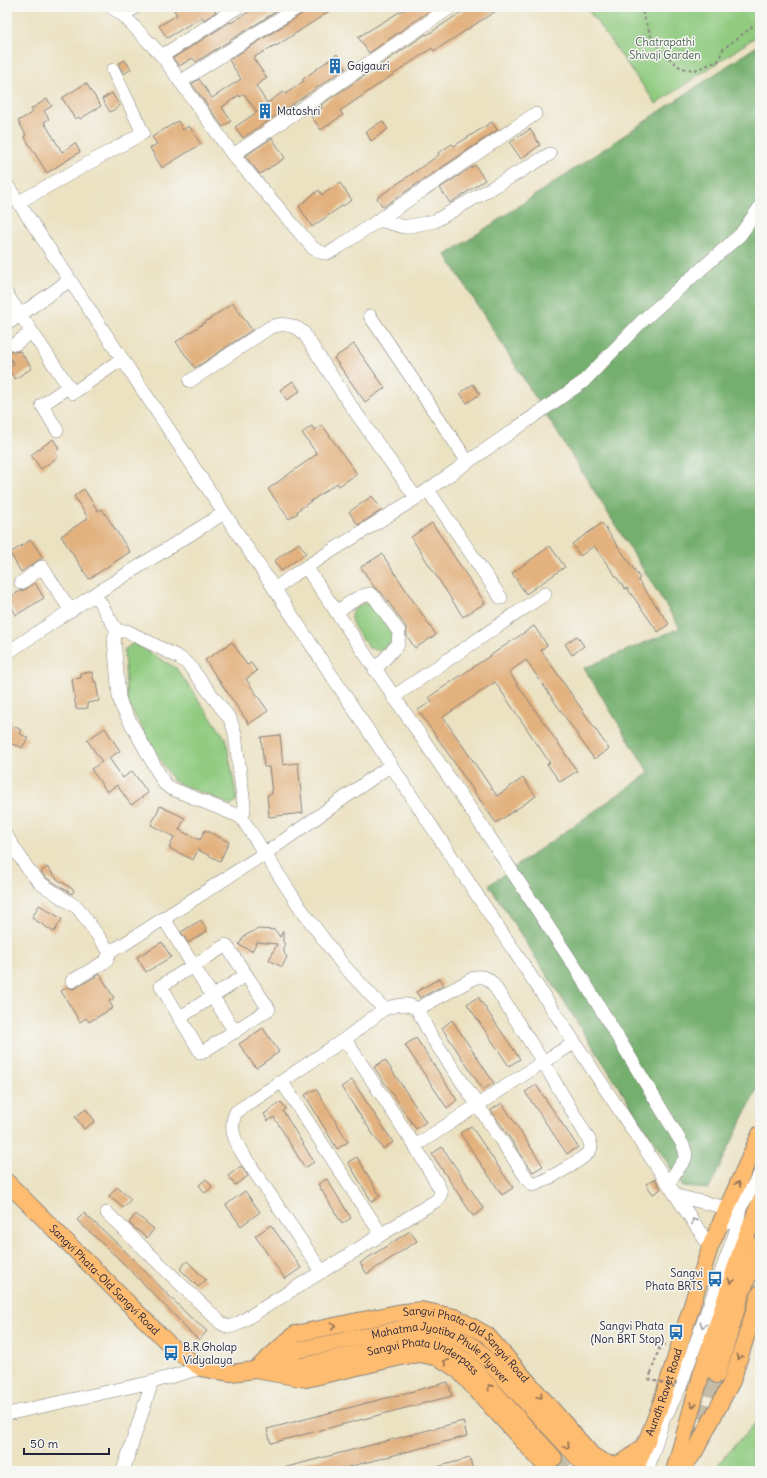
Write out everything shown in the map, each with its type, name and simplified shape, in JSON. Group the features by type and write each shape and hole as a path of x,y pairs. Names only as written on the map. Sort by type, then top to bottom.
{"main road":[{"name":"Aundh Ravet Road","path":"635,1471 662,1401 710,1247 734,1208 760,1134"},
{"name":"Sangvi Phata-Old Sangvi Road","path":"7,1182 174,1349 202,1368 231,1373 255,1370 306,1379 405,1356 420,1354 439,1358 458,1370 552,1464"},
{"path":"674,1471 702,1372 743,1244 760,1202"},
{"path":"717,1375 740,1298 760,1244"},
{"path":"680,1471 694,1454 732,1381 760,1293"},
{"name":"Sangvi Phata-Old Sangvi Road","path":"255,1370 295,1334 397,1313 421,1310 455,1317 486,1335 592,1455 610,1464 615,1464 634,1455 647,1442"},
{"name":"Mahatma Jyotiba Phule Flyover","path":"255,1370 298,1350 400,1329 421,1326 449,1332 476,1348 590,1471"}],"street":[{"path":"111,7 123,15 162,56 233,155 313,248 321,253 330,253 535,114"},
{"path":"123,15 136,7"},
{"path":"162,56 238,7"},
{"path":"180,82 298,7"},
{"path":"233,155 451,7"},
{"path":"19,202 143,133 113,70"},
{"path":"379,220 404,227 435,220 550,154"},
{"path":"7,184 710,1247"},
{"path":"275,589 292,576 428,490 583,382 642,321 740,235 760,207"},
{"path":"7,324 70,280"},
{"path":"7,295 73,394 122,359"},
{"path":"370,316 468,462"},
{"path":"190,381 269,328 278,324 296,327 303,332 349,403 416,498"},
{"path":"15,344 32,332"},
{"path":"58,430 42,405 68,387"},
{"path":"428,490 501,598"},
{"path":"7,653 95,594 224,513"},
{"path":"306,567 488,835 579,973 683,1145 686,1154 685,1160 668,1183"},
{"path":"21,583 42,568 71,611"},
{"path":"95,594 117,631"},
{"path":"336,612 358,597 370,594 375,598 399,632 398,644 375,670"},
{"path":"393,696 545,594"},
{"path":"117,631 114,639 119,697 122,706 164,783 170,788 241,817 301,910 343,965 384,1009"},
{"path":"117,631 128,631 180,658 188,664 230,719 236,734 244,804 244,811 241,817"},
{"path":"72,981 106,961 111,950 121,946 164,919 265,853 391,765"},
{"path":"7,836 28,869 40,883 78,908 106,947 111,950"},
{"path":"164,919 235,1032"},
{"path":"226,945 269,1009 201,1053 161,986 193,965 226,945"},
{"path":"180,1018 246,975"},
{"path":"322,1272 235,1142 232,1120 236,1112 345,1039 384,1009 406,1004 417,1010 431,1036 528,1180 533,1185 544,1182 583,1158 590,1152 591,1146 588,1138 543,1062 488,979 483,976 476,977 417,1010"},
{"path":"107,1213 221,1323 227,1327 234,1326 437,1200 441,1191 415,1146 345,1039"},
{"path":"415,1146 574,1043"},
{"path":"282,1082 381,1234"},
{"path":"647,1471 663,1420 668,1392 707,1268 727,1216 760,1174"},
{"path":"677,1196 734,1208"},
{"path":"7,1414 152,1382 202,1368"},
{"path":"123,1471 152,1382"}],"path":[{"path":"644,7 640,8 651,36 664,54 681,68 696,70 718,61 723,49 760,21"},
{"path":"676,1380 674,1387 648,1379 661,1343 678,1349"}],"green space":[{"name":"Chatrapathi Shivaji Garden","path":"586,7 760,7 760,34 656,104"},
{"path":"760,44 760,1083 709,1189 683,1187 489,885 649,773 584,668 680,628 446,255"},
{"path":"365,603 376,609 393,635 389,645 380,651 369,648 352,623 351,615 353,611"},
{"path":"133,643 176,668 226,739 237,800 231,805 173,781 127,702 124,650"},
{"path":"760,1418 760,1471 717,1471 719,1463"}],"building":[{"path":"179,7 217,7 214,9 216,12 204,20 202,17 167,38 159,26 177,15 174,10"},
{"path":"257,7 279,7 280,9 196,62 193,58 179,66 173,58 230,22 231,23"},
{"path":"306,7 336,7 276,46 275,45 253,58 267,78 256,86 267,103 283,92 285,94 304,81 303,79 337,54 346,68 243,138 235,127 257,112 244,94 240,97 239,95 222,107 231,121 223,127 192,84 199,79 212,98 241,79 229,60 302,14"},
{"path":"408,7 435,7 369,53 358,37"},
{"path":"469,7 502,7 434,51 432,48 404,67 340,111 343,115 321,130 311,116 322,108 321,105 426,34 427,35"},
{"path":"125,60 131,69 124,74 118,64"},
{"path":"86,83 101,106 80,119 79,117 75,119 62,98"},
{"path":"112,93 120,106 110,112 102,99"},
{"path":"47,99 52,106 44,111 49,119 44,122 62,152 75,143 80,152 47,173 24,136 26,135 18,121 33,112 31,109"},
{"path":"178,121 183,130 189,126 201,144 162,168 150,148 157,144 152,137"},
{"path":"382,121 388,129 371,141 366,132"},
{"path":"492,122 497,130 383,207 377,198 439,155 438,153 452,144 454,146"},
{"path":"530,129 540,145 521,159 510,143"},
{"path":"272,138 285,158 260,174 245,156"},
{"path":"475,165 485,180 450,203 440,188"},
{"path":"340,183 352,200 312,227 299,206 319,190 322,195"},
{"path":"233,303 252,330 195,368 176,342"},
{"path":"354,344 385,388 365,402 334,358"},
{"path":"11,351 20,351 32,368 15,379 8,369 14,364 7,354"},
{"path":"293,381 300,391 287,400 280,390"},
{"path":"473,384 480,394 467,403 460,393"},
{"path":"322,425 357,474 339,486 337,483 297,511 298,513 289,519 268,489 317,454 302,433 312,426 315,430"},
{"path":"53,439 59,448 55,452 58,457 41,469 31,455"},
{"path":"84,489 98,511 102,509 130,552 89,579 61,536 88,518 74,496"},
{"path":"372,496 382,510 358,525 349,512"},
{"path":"432,523 485,603 463,617 411,537"},
{"path":"602,523 640,578 638,580 669,624 658,632 627,588 625,589 594,546 580,556 572,544"},
{"path":"31,540 43,558 21,572 10,553"},
{"path":"299,543 306,553 281,571 274,561"},
{"path":"550,546 565,567 526,594 512,573"},
{"path":"382,554 436,635 415,648 407,636 406,627 382,593 374,587 361,567"},
{"path":"35,583 44,598 16,615 7,599"},
{"path":"534,626 547,645 541,650 609,749 594,759 526,660 509,672 577,771 560,782 547,764 550,763 495,682 443,717 497,796 523,778 536,796 496,823 418,710 432,701 429,697"},
{"path":"577,636 584,646 572,655 565,644"},
{"path":"232,642 247,665 251,663 257,671 246,679 268,711 249,724 205,660"},
{"path":"92,672 94,682 96,682 99,701 87,703 88,708 76,709 72,679 81,678 80,673"},
{"path":"7,722 21,730 19,733 28,738 22,748 7,741"},
{"path":"105,728 120,751 109,758 123,778 132,771 148,793 131,805 117,785 107,792 91,769 102,762 87,740"},
{"path":"280,735 283,765 298,763 303,813 269,817 267,795 272,794 269,767 264,767 261,737"},
{"path":"160,806 185,818 179,830 200,840 205,830 229,842 220,861 198,850 193,860 169,848 174,837 151,825"},
{"path":"47,867 57,879 74,890 72,894 45,877 41,872"},
{"path":"39,905 62,919 54,932 32,918"},
{"path":"201,920 207,931 188,943 181,932"},
{"path":"258,929 275,930 280,937 283,931 283,942 286,945 284,945 284,953 287,957 282,967 269,960 277,944 257,942 252,951 239,945 244,936"},
{"path":"162,942 171,957 146,972 137,957"},
{"path":"100,974 114,998 109,1001 113,1008 89,1022 86,1018 80,1022 61,991 68,987 72,989 76,988"},
{"path":"440,978 444,985 420,998 416,992"},
{"path":"478,997 520,1059 509,1066 467,1004"},
{"path":"452,1020 494,1083 483,1090 442,1028"},
{"path":"263,1028 279,1052 256,1068 239,1044"},
{"path":"416,1038 457,1100 447,1108 405,1045"},
{"path":"385,1060 426,1122 416,1129 374,1067"},
{"path":"352,1080 393,1142 383,1149 341,1087"},
{"path":"536,1085 578,1147 567,1154 525,1092"},
{"path":"316,1089 348,1142 337,1149 305,1095"},
{"path":"281,1102 286,1109 283,1111 314,1162 305,1168 274,1117 268,1121 264,1114"},
{"path":"502,1103 543,1166 533,1172 491,1110"},
{"path":"86,1109 95,1121 84,1129 75,1117"},
{"path":"471,1126 513,1188 502,1195 460,1133"},
{"path":"442,1147 484,1209 473,1216 432,1154"},
{"path":"357,1157 380,1196 372,1202 348,1162"},
{"path":"241,1166 248,1176 235,1185 228,1176"},
{"path":"206,1179 212,1187 205,1193 199,1185"},
{"path":"327,1179 351,1218 342,1224 318,1184"},
{"path":"655,1179 661,1189 653,1194 646,1184"},
{"path":"117,1187 131,1199 123,1208 109,1196"},
{"path":"245,1191 260,1212 241,1226 226,1205"},
{"path":"84,1213 120,1246 189,1316 207,1331 199,1340 181,1324 182,1323 121,1261 77,1220"},
{"path":"136,1214 154,1229 147,1238 129,1223"},
{"path":"271,1225 301,1268 285,1279 255,1236"},
{"path":"410,1231 417,1241 367,1274 360,1263"},
{"path":"187,1261 206,1280 198,1287 180,1269"},
{"path":"448,1382 452,1396 271,1443 267,1429"},
{"path":"463,1421 467,1436 333,1471 283,1471 283,1468"},
{"path":"470,1458 473,1471 433,1471 433,1468"}],"tunnel":[{"path":"692,1441 700,1425 717,1375"},
{"path":"554,1458 566,1471"}],"place":[{"name":"Gajgauri","path":"335,66"},
{"name":"Matoshri","path":"265,111"},
{"name":"Sangvi Phata BRTS","path":"715,1279"},
{"name":"Sangvi Phata (Non BRT Stop)","path":"676,1332"},
{"name":"B.R.Gholap Vidyalaya","path":"171,1353"}]}
